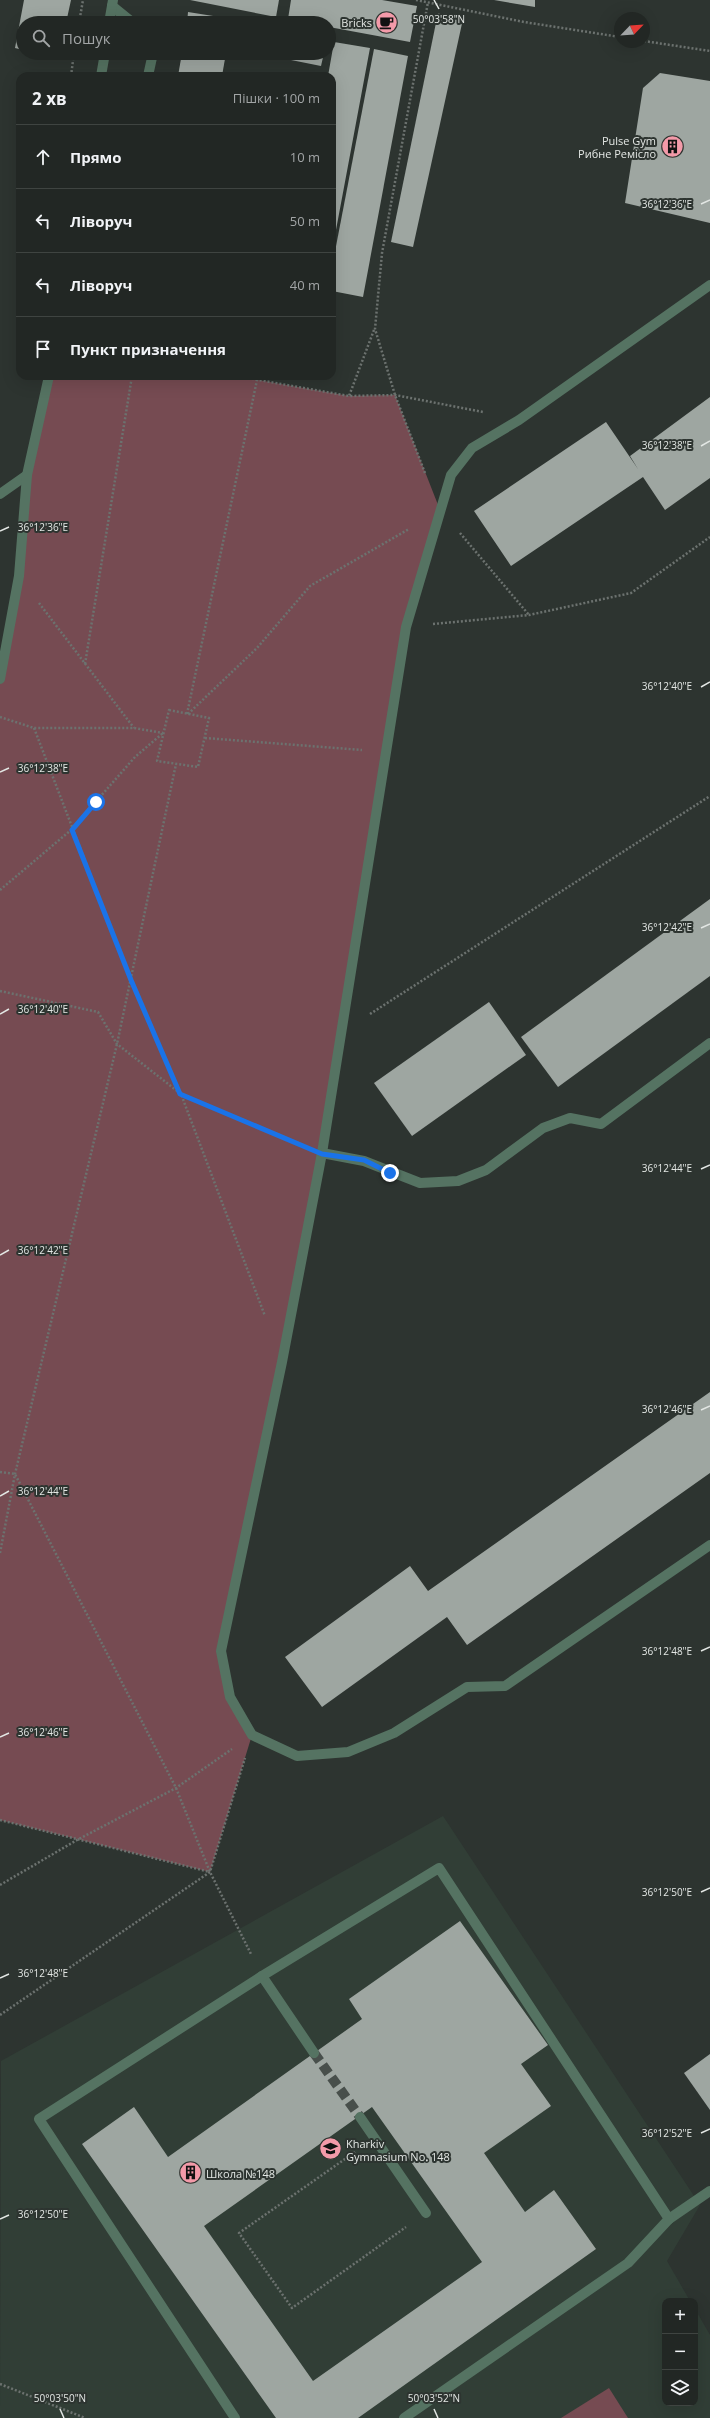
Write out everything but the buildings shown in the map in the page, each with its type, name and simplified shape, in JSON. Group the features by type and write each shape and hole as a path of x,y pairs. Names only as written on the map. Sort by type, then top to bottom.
{"street":[{"path":"110,16 112,3"},
{"path":"112,3 126,16"},
{"path":"102,72 104,60"},
{"path":"149,72 151,60"},
{"path":"710,285 519,420 472,448 451,475 406,627 322,1154 282,1362 221,1651 230,1697 252,1735 297,1756 348,1752 394,1733 467,1687 505,1686 710,1545"},
{"path":"0,679 19,576 27,475 49,380"},
{"path":"0,494 27,475"},
{"path":"322,1154 364,1160 420,1184 458,1181 486,1170 542,1128 570,1118 601,1124 710,1043"},
{"path":"235,2418 39,2119 262,1976 438,1868 669,2220"},
{"path":"262,1976 314,2053"},
{"path":"360,2117 426,2213"},
{"path":"404,2418 628,2263 669,2220 710,2191"}],"path":[{"path":"80,16 83,0"},
{"path":"416,0 524,22 614,36"},
{"path":"349,396 375,329 382,253 428,2"},
{"path":"650,42 710,51"},
{"path":"72,72 73,60"},
{"path":"375,329 394,395 440,510 529,615"},
{"path":"85,664 131,380"},
{"path":"187,714 257,380 349,396 394,395 519,420"},
{"path":"187,714 257,648 310,586 377,549 440,510"},
{"path":"406,627 529,615 631,594 710,537"},
{"path":"19,576 134,728"},
{"path":"169,710 209,718 198,767 157,761 163,733 169,710"},
{"path":"0,718 34,728 134,728 163,733"},
{"path":"34,728 131,980 180,1094 265,1317"},
{"path":"0,890 72,830 135,757 163,733"},
{"path":"205,738 387,752"},
{"path":"0,1553 15,1474 117,1044 176,764"},
{"path":"341,1032 710,796"},
{"path":"0,991 98,1012 117,1044 180,1094 322,1154"},
{"path":"0,1472 15,1474"},
{"path":"15,1474 176,1788 210,1872 262,1976"},
{"path":"0,1885 77,1840 176,1788 252,1735"},
{"path":"0,2015 210,1872 252,1735"},
{"path":"0,1820 210,1872"},
{"path":"374,2138 239,2232 243,2239 292,2308 426,2213"},
{"path":"0,2384 85,2418"}],"shaded area":[{"path":"48,380 259,380 349,396 395,395 440,510 406,627 322,1153 221,1651 230,1697 252,1735 210,1872 0,1820 0,676 19,576 27,475"},
{"name":"Kharkiv Gymnasium No. 148","path":"443,1816 700,2205 667,2261 688,2298 662,2298 662,2406 698,2406 698,2314 710,2335 710,2418 0,2418 1,2061"},
{"path":"609,2388 628,2418 561,2418"}],"tunnel":[{"path":"314,2053 360,2117"}],"place":[{"name":"Bricks","path":"387,22"},
{"name":"Pulse Gym Рибне Ремісло","path":"672,146"},
{"name":"Kharkiv Gymnasium No. 148","path":"331,2149"},
{"name":"Школа №148","path":"191,2173"}],"route":[{"path":"96,802 72,830 131,980 180,1094 322,1154 364,1160 390,1173"}]}
